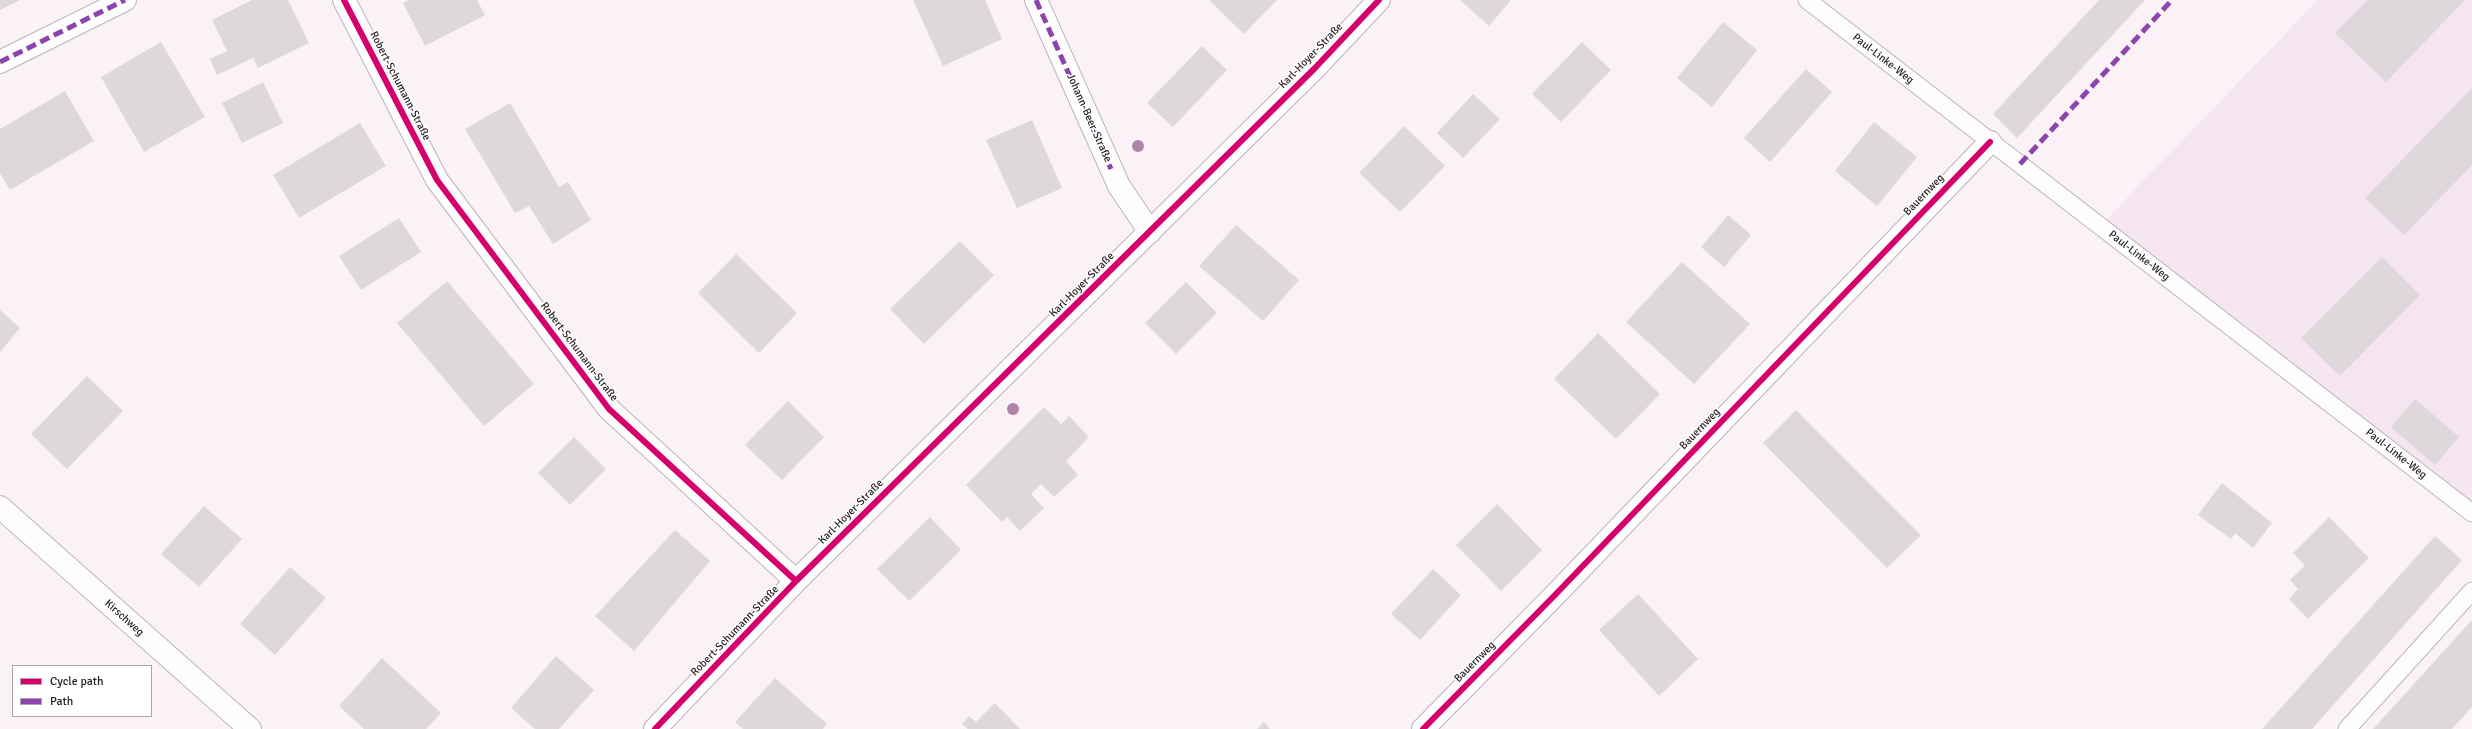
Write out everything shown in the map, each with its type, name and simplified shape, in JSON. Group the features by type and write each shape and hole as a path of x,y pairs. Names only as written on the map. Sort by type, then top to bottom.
{"street":[{"path":"0,62 125,0"},
{"name":"Robert-Schumann-Straße","path":"344,0 437,180 609,409 796,581 655,729"},
{"name":"Johann-Beer-Straße","path":"1036,0 1119,186 1150,232"},
{"name":"Karl-Hoyer-Straße","path":"796,581 1315,68 1379,0"},
{"name":"Bauernweg","path":"1423,729 1554,596 1990,142"},
{"name":"Kirschweg","path":"0,507 250,729"}],"lane":[{"name":"Paul-Linke-Weg","path":"1807,0 2472,513"},
{"path":"2347,729 2472,591"}],"shaded area":[{"path":"2318,0 2472,0 2472,506 2100,226"}],"building":[{"path":"0,0 20,0 0,10"},
{"path":"252,0 288,0 309,43 258,68 253,58 217,75 210,59 227,51 212,20"},
{"path":"409,0 477,0 485,15 425,46 403,3"},
{"path":"913,0 985,0 1002,39 943,66"},
{"path":"1209,0 1277,0 1244,34"},
{"path":"1460,0 1511,0 1489,26"},
{"path":"2099,0 2145,0 2017,138 1993,114"},
{"path":"2368,0 2465,0 2386,82 2335,33"},
{"path":"1723,22 1757,50 1712,107 1677,78"},
{"path":"161,42 205,117 144,152 101,77"},
{"path":"1582,42 1611,70 1561,122 1532,94"},
{"path":"1202,46 1227,70 1173,127 1147,103"},
{"path":"1806,69 1832,92 1770,162 1744,138"},
{"path":"263,82 283,123 242,143 222,103"},
{"path":"2472,88 2472,165 2404,235 2365,198"},
{"path":"65,91 94,141 10,190 0,173 0,129"},
{"path":"1473,94 1500,119 1463,158 1437,133"},
{"path":"510,103 559,187 568,182 591,220 553,244 529,206 515,213 465,129"},
{"path":"1032,120 1062,188 1017,208 986,140"},
{"path":"1874,122 1917,157 1877,206 1835,171"},
{"path":"360,123 386,166 299,218 273,175"},
{"path":"1404,126 1445,166 1400,212 1359,173"},
{"path":"1728,215 1751,235 1724,267 1701,247"},
{"path":"399,218 421,252 361,290 339,256"},
{"path":"1236,225 1299,280 1263,321 1199,266"},
{"path":"960,241 994,275 924,344 890,309"},
{"path":"736,254 797,313 759,353 698,293"},
{"path":"2382,257 2420,295 2340,376 2301,338"},
{"path":"1682,262 1750,324 1694,384 1626,322"},
{"path":"447,281 534,384 484,426 397,323"},
{"path":"1186,282 1217,313 1176,354 1145,323"},
{"path":"0,310 20,328 0,352"},
{"path":"1598,333 1660,394 1616,439 1554,379"},
{"path":"87,376 123,411 67,469 31,434"},
{"path":"2415,399 2459,437 2435,465 2391,427"},
{"path":"788,401 824,437 782,480 745,445"},
{"path":"1044,407 1061,424 1069,416 1089,437 1066,461 1078,475 1054,497 1041,484 1031,494 1044,508 1020,531 1007,517 1002,522 966,485"},
{"path":"1796,410 1921,535 1887,568 1763,443"},
{"path":"574,437 606,469 570,505 538,473"},
{"path":"2222,483 2272,523 2253,548 2235,533 2231,539 2198,515"},
{"path":"1497,504 1542,550 1501,591 1456,545"},
{"path":"204,506 242,539 199,587 161,554"},
{"path":"930,517 961,550 909,601 877,569"},
{"path":"2329,517 2369,558 2308,619 2289,599 2298,589 2290,580 2305,565 2293,553"},
{"path":"675,530 710,561 634,651 595,616"},
{"path":"2435,536 2462,560 2312,729 2262,729"},
{"path":"290,567 326,598 275,655 240,624"},
{"path":"1433,569 1461,595 1420,640 1391,614"},
{"path":"1638,594 1698,659 1659,696 1599,630"},
{"path":"2472,620 2472,707 2452,729 2373,729"},
{"path":"556,656 594,690 559,729 535,729 511,708"},
{"path":"382,658 441,713 426,729 364,729 339,706"},
{"path":"775,678 827,724 823,729 743,729 735,722"},
{"path":"995,703 1020,729 968,729 962,724 969,716 976,722"},
{"path":"1264,722 1270,729 1257,729"}],"marked path":[{"path":"0,62 125,0"},
{"path":"1036,0 1111,169"},
{"path":"2020,164 2172,0"}],"cycle path":[{"path":"344,0 437,180 609,409 796,581"},
{"path":"655,729 796,581 1315,68 1379,0"},
{"path":"1423,729 1554,596 1990,142"}]}
